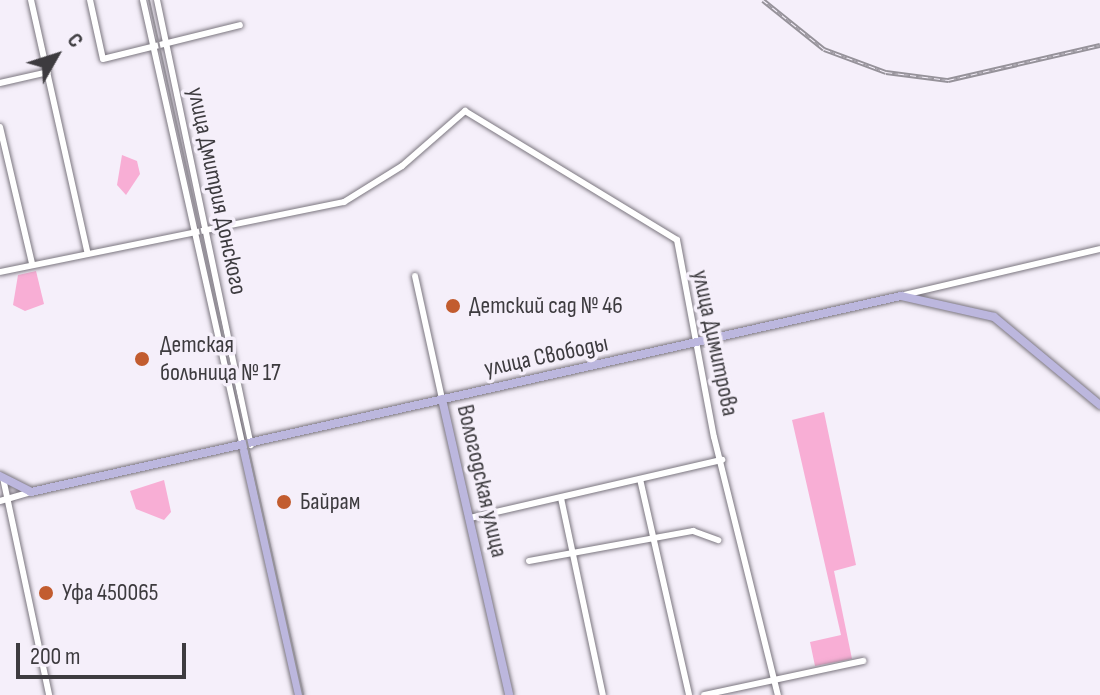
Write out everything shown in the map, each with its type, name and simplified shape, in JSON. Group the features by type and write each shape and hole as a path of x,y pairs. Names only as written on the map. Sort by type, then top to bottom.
{"main road":[{"name":"улица Свободы","path":"31,492 243,448 254,442 901,296"},
{"path":"901,296 994,317 1100,405"},
{"name":"Вологодская улица","path":"442,399 509,695"},
{"path":"243,448 299,695"},
{"path":"2,477 31,492"}],"street":[{"path":"31,0 87,251"},
{"path":"90,0 103,59 240,25"},
{"name":"улица Дмитрия Донского","path":"143,0 243,448"},
{"name":"улица Дмитрия Донского","path":"157,0 254,442"},
{"path":"0,83 48,72"},
{"name":"улица Димитрова","path":"208,232 344,202 402,166 465,111 677,240 722,460 778,695"},
{"path":"0,127 32,263"},
{"path":"0,272 195,228 208,232"},
{"name":"улица Свободы","path":"901,296 1100,249"},
{"name":"Вологодская улица","path":"415,276 442,399"},
{"path":"470,518 722,460"},
{"path":"2,477 3,500 49,695"},
{"path":"640,479 689,695"},
{"name":"улица Свободы","path":"3,500 31,492"},
{"path":"561,498 603,695"},
{"path":"529,561 693,531 718,540"},
{"path":"704,695 863,661"}],"shaded area":[{"path":"122,155 137,161 140,174 126,195 117,185"},
{"path":"36,271 44,304 25,311 13,305 18,275"},
{"path":"824,412 856,565 834,571 852,659 815,666 810,642 841,635 792,420"},
{"path":"164,480 171,512 164,520 136,509 130,491"}],"tram line":[{"path":"149,0 303,695"}],"railway":[{"path":"763,0 824,49 886,72 948,80 1100,45"}],"place":[{"name":"Детский сад № 46","path":"453,306"},
{"name":"Детская больница № 17","path":"142,359"},
{"name":"Байрам","path":"284,502"},
{"name":"Уфа 450065","path":"46,593"}]}
